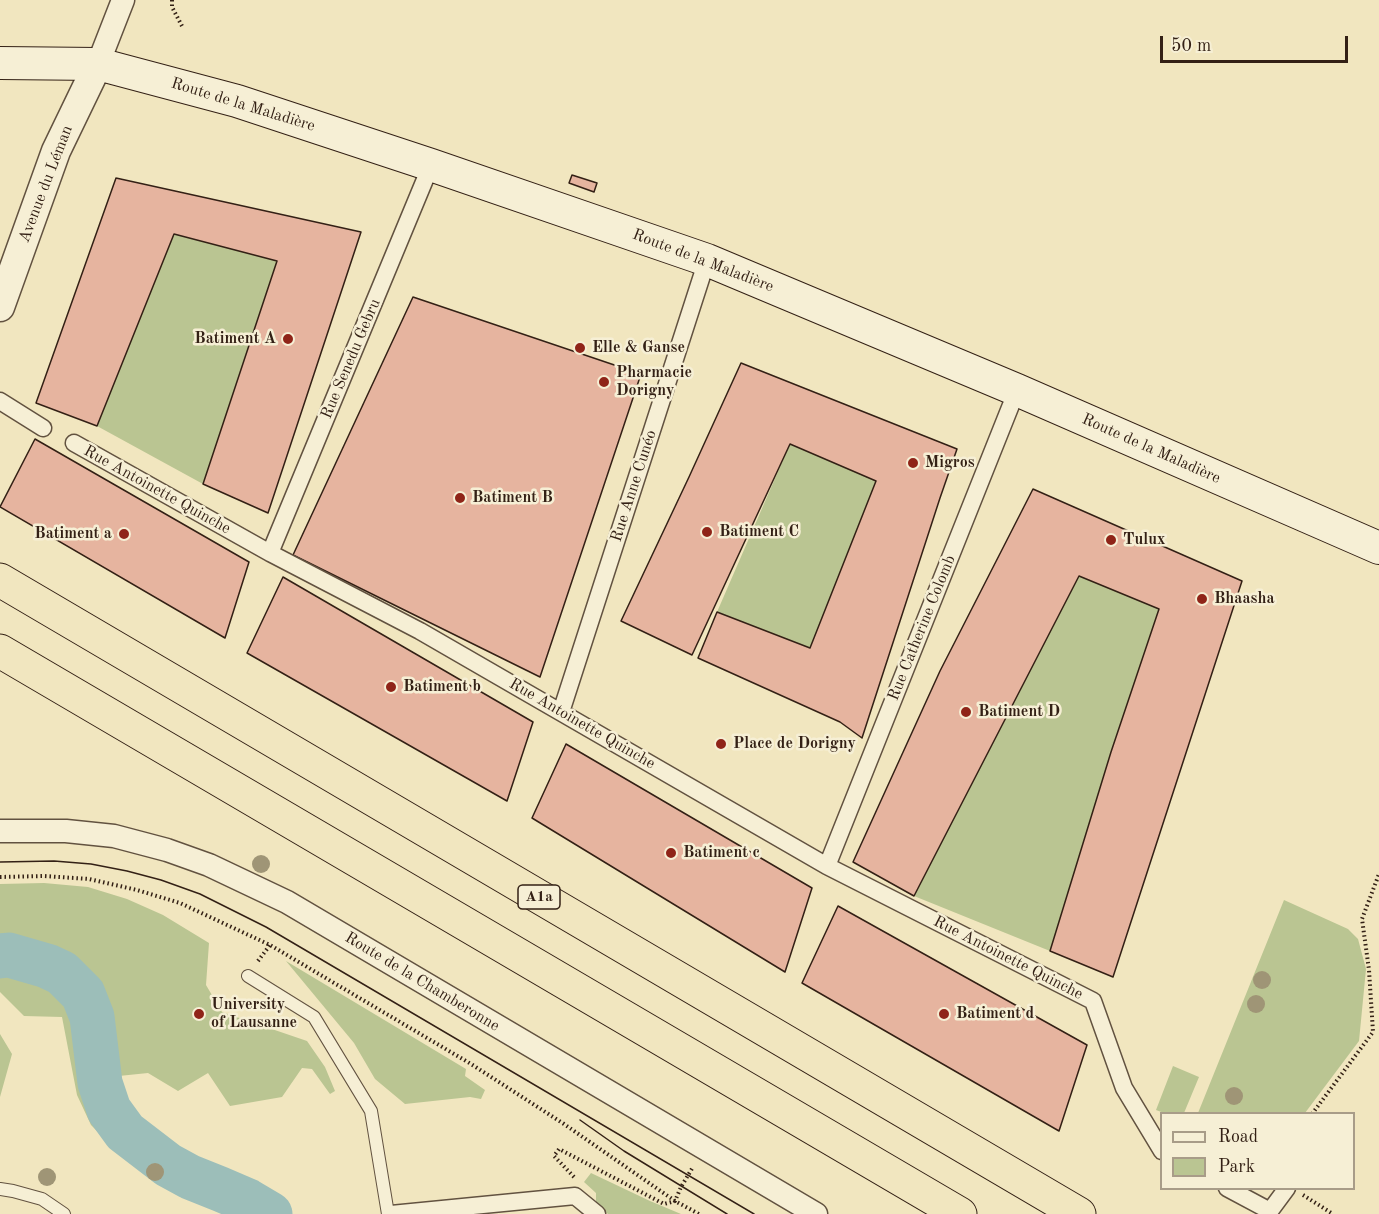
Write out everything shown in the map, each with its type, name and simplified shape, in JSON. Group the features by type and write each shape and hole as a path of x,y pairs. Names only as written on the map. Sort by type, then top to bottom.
{"highway":[{"name":"A1a","path":"0,579 1079,1214"},
{"path":"0,651 960,1214"}],"main road":[{"name":"Route de la Maladière","path":"0,63 98,64 237,101 708,260 1017,390 1379,548"}],"street":[{"path":"98,64 123,0"},
{"name":"Avenue du Léman","path":"0,307 56,151 98,64"},
{"name":"Rue Senedu Gebru","path":"270,554 431,165"},
{"name":"Rue Anne Cunéo","path":"561,711 708,260"},
{"name":"Rue Catherine Colomb","path":"826,866 1017,390"},
{"path":"0,401 43,428"},
{"name":"Rue Antoinette Quinche","path":"74,443 270,554 420,631 826,866 1094,1000 1124,1088 1160,1148"},
{"name":"Route de la Chamberonne","path":"0,831 66,831 114,836 167,850 209,865 287,902 816,1214"},
{"path":"1231,1190 1270,1211 1295,1192"},
{"path":"395,1214 575,1196 597,1214"}],"lane":[{"path":"248,976 314,1017 371,1111 395,1214"},
{"path":"0,1189 42,1199 64,1214"}],"path":[{"path":"172,0 172,8 183,28"},
{"path":"1313,1112 1373,1032 1362,919 1379,874"},
{"path":"0,877 44,876 89,879 137,890 180,903 270,945 471,1064 564,1124 675,1201 699,1214"},
{"path":"583,1203 589,1194 554,1156 559,1149 664,1204 675,1201"},
{"path":"675,1201 694,1165 702,1170"},
{"path":"1295,1192 1333,1214"}],"green space":[{"path":"174,234 277,261 203,484 97,426"},
{"path":"790,444 876,481 810,648 717,612"},
{"path":"1079,576 1159,609 1050,951 914,896"},
{"path":"44,883 88,887 127,899 163,915 209,943 206,985 222,1012 307,1041 325,1067 335,1091 330,1094 312,1069 302,1068 282,1097 230,1106 208,1073 178,1091 148,1073 109,1077 90,1084 107,1120 126,1146 117,1151 91,1125 77,1095 62,1017 24,1016 0,992 0,884"},
{"path":"1284,900 1348,929 1358,939 1366,969 1359,1041 1306,1112 1198,1112"},
{"path":"286,961 466,1069 465,1076 485,1090 481,1099 470,1097 405,1104 375,1079 354,1043"},
{"path":"0,1034 12,1054 0,1097"},
{"path":"1173,1066 1199,1077 1184,1112 1156,1110"},
{"path":"591,1173 681,1214 608,1214 596,1203 596,1193 584,1182"}],"building":[{"path":"572,175 597,183 594,192 569,183"},
{"name":"Batiment A","path":"116,178 361,232 268,513 203,484 277,261 174,234 97,426 36,403"},
{"name":"Batiment B","path":"413,297 641,374 540,677 293,555"},
{"name":"Batiment C","path":"741,363 957,449 862,738 840,722 698,658 717,612 810,648 876,481 790,444 692,655 621,621"},
{"name":"Batiment a","path":"35,439 249,562 225,638 0,507"},
{"name":"Batiment D","path":"1033,489 1242,581 1113,977 1050,951 1111,752 1159,609 1079,576 914,896 853,862 940,671"},
{"name":"Batiment b","path":"283,577 533,722 507,801 247,653"},
{"name":"Batiment c","path":"566,744 812,888 785,972 532,818"},
{"name":"Batiment d","path":"838,906 1087,1045 1059,1131 802,983"}],"waterway":[{"path":"0,956 9,955 47,966 62,973 83,994 92,1017 100,1083 109,1110 125,1132 168,1165 190,1177 248,1201 270,1214"}],"tram line":[{"path":"0,862 54,861 91,864 161,880 200,894 266,927 754,1214"},
{"path":"580,1120 624,1151 727,1214"}],"place":[{"name":"Batiment A","path":"288,339"},
{"name":"Elle & Ganse","path":"580,348"},
{"name":"Pharmacie Dorigny","path":"604,382"},
{"name":"Migros","path":"913,463"},
{"name":"Batiment B","path":"460,498"},
{"name":"Batiment C","path":"707,532"},
{"name":"Batiment a","path":"124,534"},
{"name":"Tulux","path":"1111,540"},
{"name":"Bhaasha","path":"1202,599"},
{"name":"Batiment b","path":"391,687"},
{"name":"Batiment D","path":"966,712"},
{"name":"Place de Dorigny","path":"721,744"},
{"name":"Batiment c","path":"671,853"},
{"name":"University of Lausanne","path":"199,1014"},
{"name":"Batiment d","path":"944,1014"}]}
